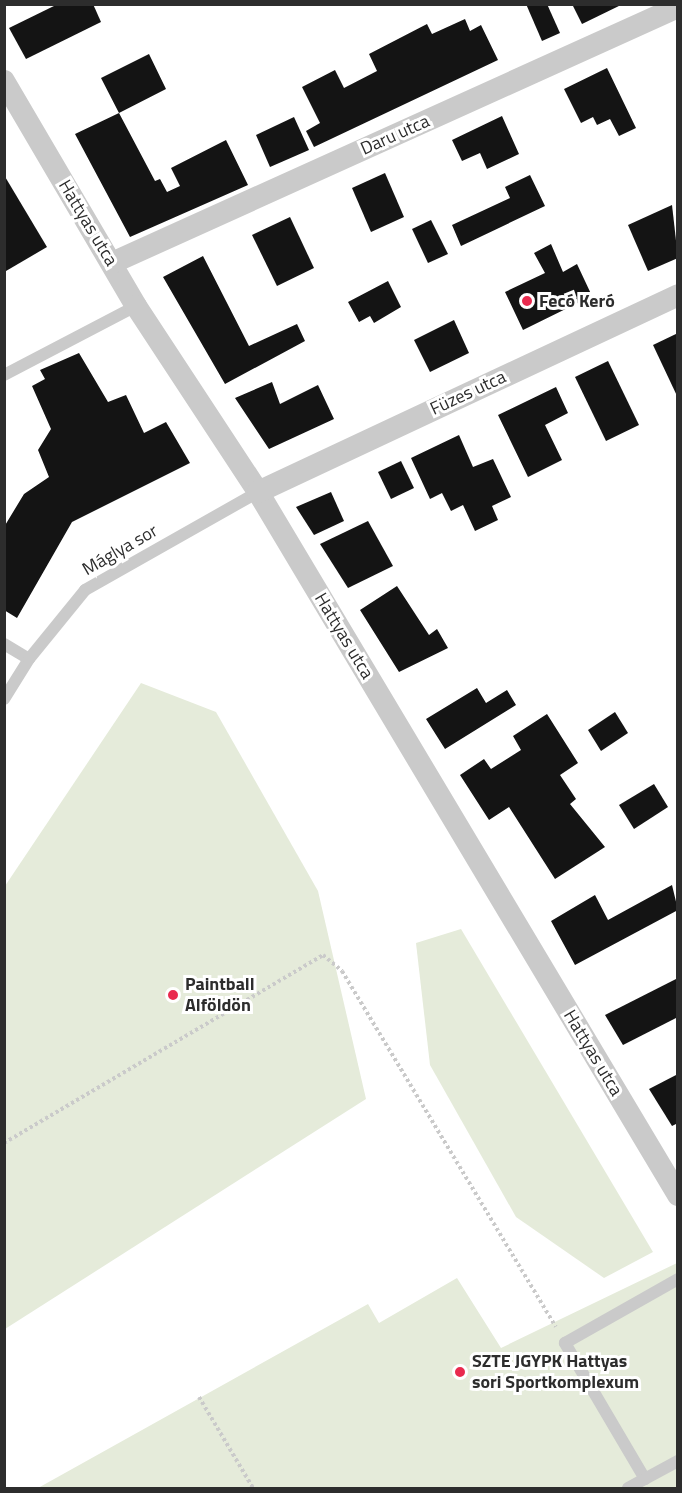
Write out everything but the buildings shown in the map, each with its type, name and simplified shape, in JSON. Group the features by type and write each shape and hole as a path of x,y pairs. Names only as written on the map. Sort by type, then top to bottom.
{"street":[{"name":"Daru utca","path":"112,263 678,7"},
{"name":"Hattyas utca","path":"4,81 136,306 258,492 670,1165 678,1195"},
{"name":"Füzes utca","path":"258,492 678,295"}],"lane":[{"path":"4,375 136,306"},
{"name":"Máglya sor","path":"4,699 29,659 85,590 258,492"},
{"path":"4,644 29,659"},
{"path":"645,1479 565,1343 678,1279"},
{"path":"628,1488 678,1461"}],"path":[{"path":"4,1143 323,955 342,971 565,1343"},
{"path":"199,1397 253,1488"}],"green space":[{"name":"Paintball Alföldön","path":"141,683 216,712 318,891 366,1099 5,1329 5,886"},
{"path":"461,929 653,1252 604,1278 516,1217 430,1065 416,943"},
{"name":"SZTE JGYPK Hattyas sori Sportkomplexum","path":"677,1263 677,1488 38,1488 368,1304 379,1323 457,1278 501,1348"}],"place":[{"name":"Fecó Keró","path":"527,301"},
{"name":"Paintball Alföldön","path":"173,995"},
{"name":"SZTE JGYPK Hattyas sori Sportkomplexum","path":"460,1372"}]}
